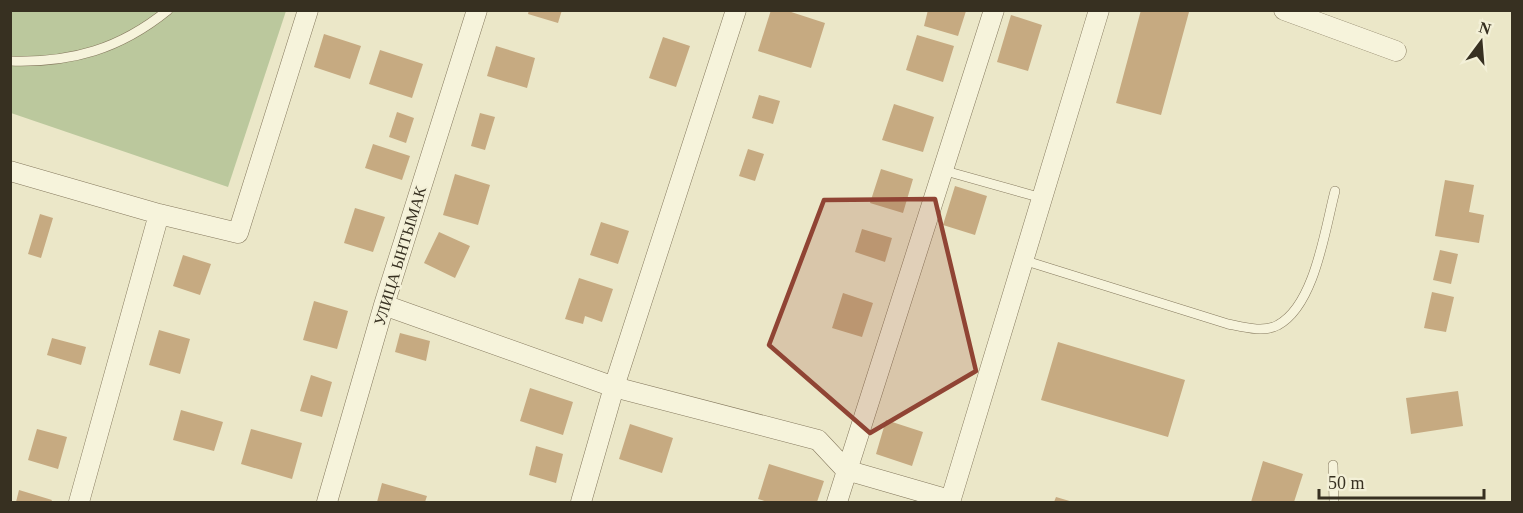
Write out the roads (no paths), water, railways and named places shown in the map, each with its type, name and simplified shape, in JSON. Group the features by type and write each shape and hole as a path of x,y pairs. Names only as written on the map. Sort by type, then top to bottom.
{"street":[{"path":"10,171 159,214 238,233 308,10"},
{"name":"УЛИЦА ЫНТЫМАК","path":"327,502 384,305 477,10"},
{"path":"581,502 614,387 736,10"},
{"path":"837,502 994,10"},
{"path":"384,305 614,387 819,440 846,470 950,501 1099,10"},
{"path":"1284,10 1396,51"},
{"path":"79,502 159,214"}],"lane":[{"path":"10,60 81,57 141,32 168,10"},
{"path":"942,170 1042,198"},
{"path":"1023,260 1228,324 1253,329 1277,326 1295,312 1308,290 1335,191"},
{"path":"1333,465 1334,502"}]}
